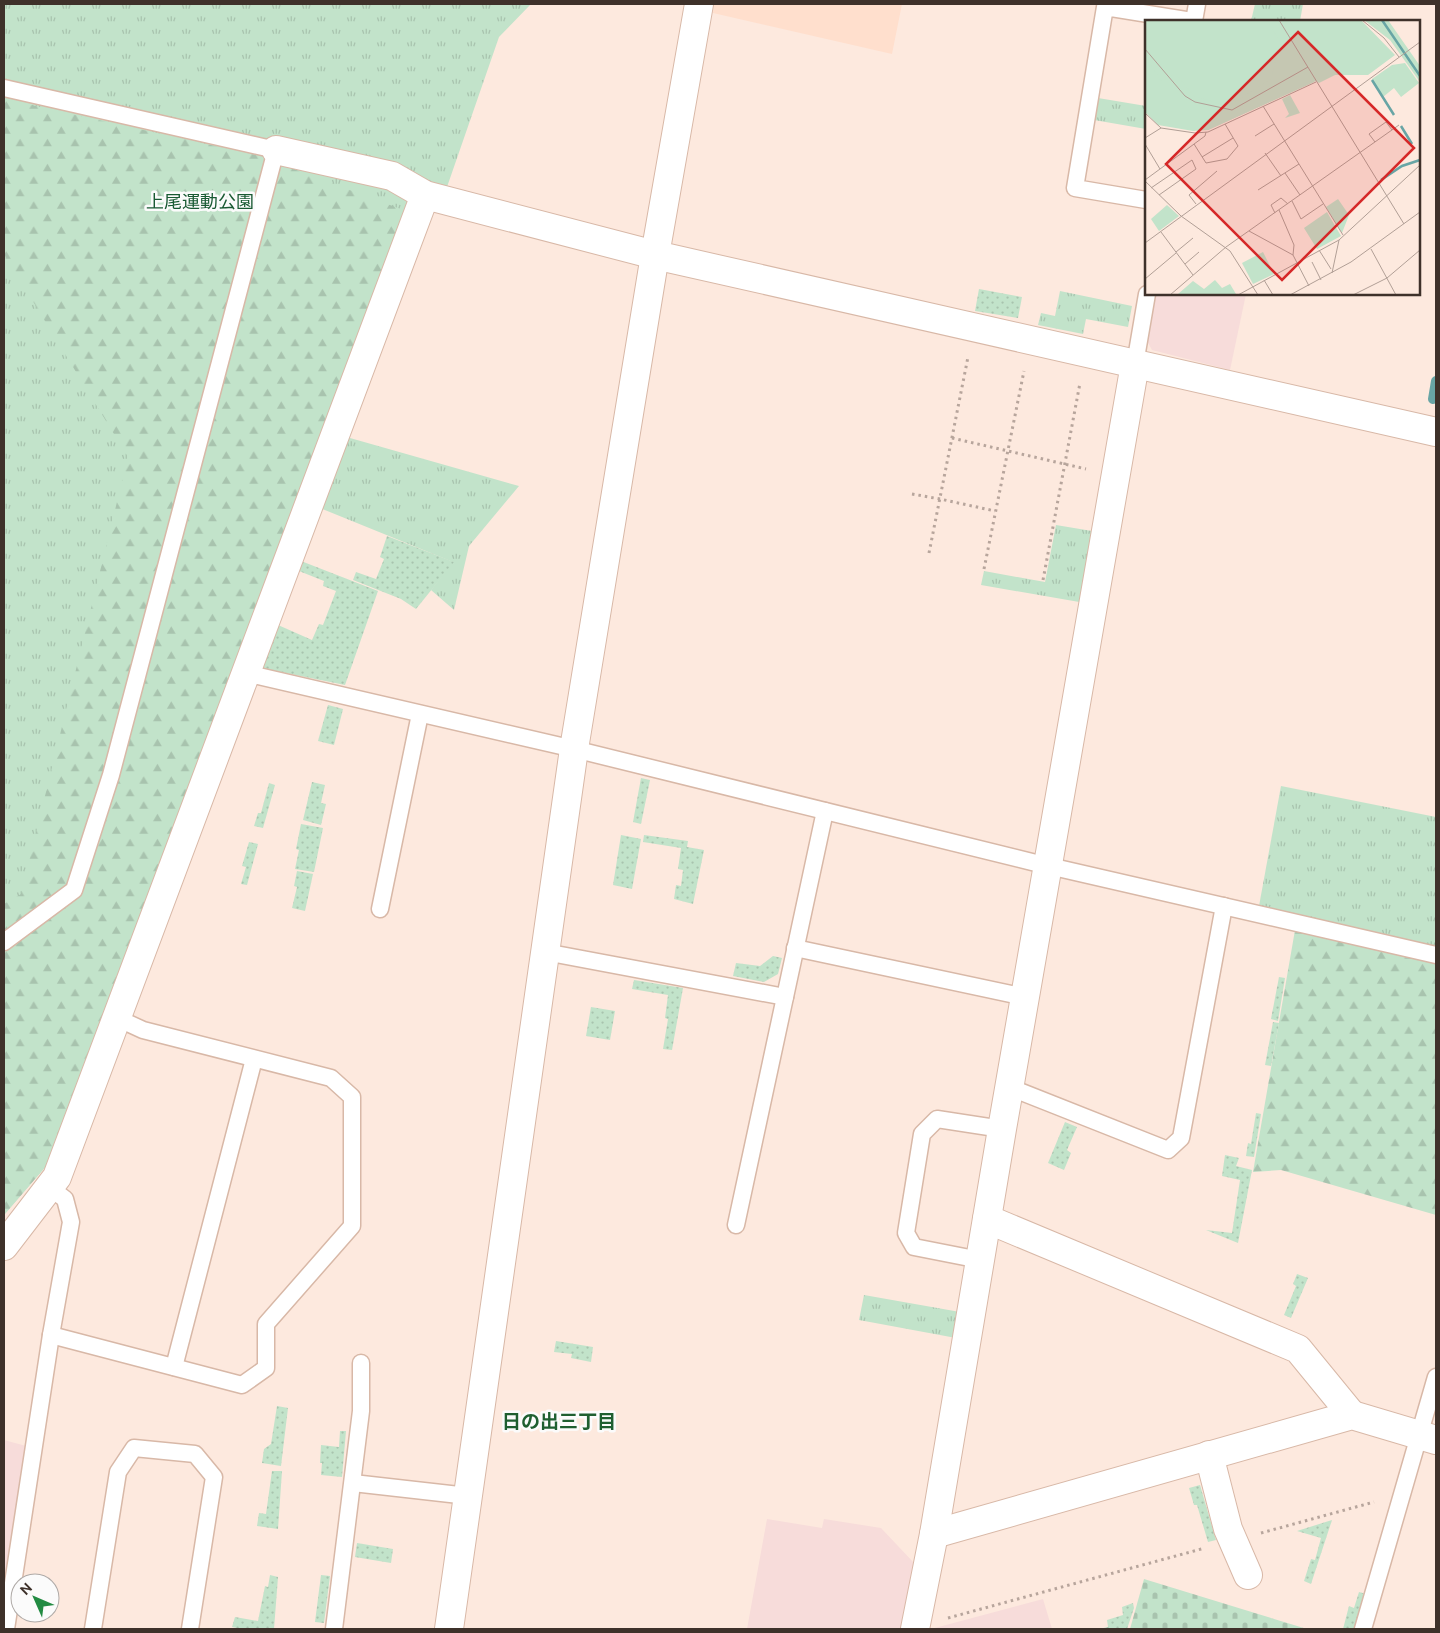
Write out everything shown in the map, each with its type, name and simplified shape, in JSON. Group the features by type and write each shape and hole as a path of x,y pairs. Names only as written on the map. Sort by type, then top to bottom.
{"street":[{"path":"449,1629 574,750 655,255 699,4"},
{"path":"276,150 392,176 425,195 655,255 1436,432"},
{"path":"4,1246 57,1177 425,195"},
{"path":"916,1628 934,1534 1009,1087 1135,364"},
{"path":"987,1219 1298,1349 1352,1415"},
{"path":"934,1534 1352,1415 1428,1437"},
{"path":"1209,1455 1228,1529 1248,1575"}],"lane":[{"path":"1193,20 1197,4"},
{"path":"1145,200 1075,188 1105,7 1187,20"},
{"path":"4,88 276,150 111,775 74,890 4,942"},
{"path":"1135,364 1147,295"},
{"path":"245,673 574,750 1048,865 1436,955"},
{"path":"380,909 420,714"},
{"path":"736,1225 824,811"},
{"path":"1009,1087 1168,1150 1182,1138 1224,906"},
{"path":"795,948 1025,997"},
{"path":"545,952 785,997"},
{"path":"51,1335 242,1385 266,1368 266,1324 352,1226 352,1097 332,1078 143,1030 117,1018"},
{"path":"174,1368 254,1059"},
{"path":"980,1260 914,1247 906,1233 922,1134 936,1119 1002,1129"},
{"path":"6,1629 51,1335 71,1222 65,1199 49,1187"},
{"path":"334,1629 361,1410 361,1363"},
{"path":"1363,1629 1400,1500 1428,1437 1436,1377"},
{"path":"94,1629 118,1472 134,1448 194,1454 214,1477 190,1629"},
{"path":"353,1484 468,1496"}],"path":[{"path":"929,553 974,327"},
{"path":"984,568 1030,340"},
{"path":"1043,580 1086,353"},
{"path":"952,438 1116,475"},
{"path":"912,494 996,511"},
{"path":"916,1628 1390,1498 1400,1500"}],"shaded area":[{"path":"714,4 902,4 892,54 713,13"},
{"path":"1154,295 1246,295 1230,370 1152,350 1146,339"},
{"path":"4,1440 26,1446 4,1593"},
{"path":"767,1519 822,1528 824,1519 881,1528 915,1564 902,1629 747,1629"},
{"path":"1043,1599 1052,1629 931,1629"}],"green space":[{"name":"上尾運動公園","path":"4,4 531,4 499,37 447,187 415,182 406,211 47,1165 4,1215"},
{"path":"1255,4 1303,4 1300,20 1251,20"},
{"path":"1098,98 1145,106 1145,129 1094,120"},
{"name":"上尾運動公園","path":"4,99 256,155 406,211 47,1165 4,1215 4,904 21,894 128,457 4,254"},
{"path":"979,289 1022,297 1018,318 975,311"},
{"path":"1060,291 1132,306 1128,327 1086,319 1083,334 1038,325 1041,313 1055,316"},
{"path":"343,436 519,486 469,546 454,610 431,590 453,562 315,506"},
{"path":"1056,525 1098,532 1085,603 981,585 984,571 1045,582"},
{"path":"387,536 454,562 416,609 401,599 353,580 356,572 376,579 384,559 380,557"},
{"path":"301,561 378,591 345,685 261,668 278,625 312,640 319,624 323,625 336,591 323,586 324,581 299,571"},
{"path":"328,705 343,709 334,745 318,741"},
{"path":"641,778 650,780 641,824 633,822"},
{"path":"312,782 325,785 321,803 326,804 321,825 303,820"},
{"path":"269,783 275,785 263,828 254,826 258,813 261,813"},
{"path":"1281,786 1436,817 1436,950 1259,906"},
{"path":"301,824 323,828 314,872 295,869 299,850 296,849"},
{"path":"621,835 641,839 632,889 613,885"},
{"path":"644,835 688,841 687,847 704,850 693,904 674,899 676,885 681,886 683,870 678,869 681,848 643,842"},
{"path":"249,842 258,844 247,885 241,884 246,867 242,866"},
{"path":"297,871 313,874 305,911 292,908 297,887 294,886"},
{"path":"1295,930 1436,961 1436,1215 1281,1170 1253,1172"},
{"path":"773,956 782,958 778,974 764,982 733,976 736,963 760,966"},
{"path":"1279,977 1285,978 1278,1021 1271,1019"},
{"path":"634,980 683,988 672,1050 663,1049 668,1019 665,1018 668,995 632,989"},
{"path":"591,1007 615,1011 610,1040 586,1036"},
{"path":"1273,1022 1279,1023 1271,1066 1265,1065"},
{"path":"1256,1113 1261,1114 1254,1157 1246,1156 1248,1143 1251,1144"},
{"path":"1065,1122 1077,1127 1067,1150 1071,1153 1064,1170 1048,1163"},
{"path":"1225,1155 1239,1158 1236,1166 1252,1170 1238,1243 1206,1230 1232,1233 1240,1180 1222,1176"},
{"path":"1297,1274 1308,1278 1291,1318 1284,1315 1296,1286 1293,1284"},
{"path":"864,1295 960,1312 956,1338 859,1320"},
{"path":"556,1341 593,1347 591,1362 571,1358 572,1354 554,1352"},
{"path":"277,1406 288,1408 281,1466 262,1463 264,1449 271,1444"},
{"path":"340,1431 346,1431 342,1477 321,1475 321,1445 339,1447"},
{"path":"272,1471 282,1471 278,1529 257,1526 259,1513 266,1514"},
{"path":"1200,1485 1216,1540 1208,1542 1197,1505 1194,1505 1189,1488"},
{"path":"1332,1520 1311,1584 1304,1581 1311,1559 1315,1560 1321,1538 1297,1531"},
{"path":"357,1543 393,1549 391,1563 355,1557"},
{"path":"270,1575 278,1577 274,1629 242,1629 232,1627 235,1617 258,1621 265,1586 268,1587"},
{"path":"321,1575 330,1576 324,1623 315,1622"},
{"path":"1144,1579 1307,1629 1130,1629"},
{"path":"1359,1592 1366,1594 1355,1629 1343,1629 1349,1606 1354,1608"},
{"path":"1133,1603 1134,1608 1127,1629 1099,1629 1108,1627 1107,1620 1123,1615 1122,1607"}],"waterway":[{"path":"1433,399 1436,381"}],"district":[{"name":"日の出三丁目","path":"559,1421"}]}
